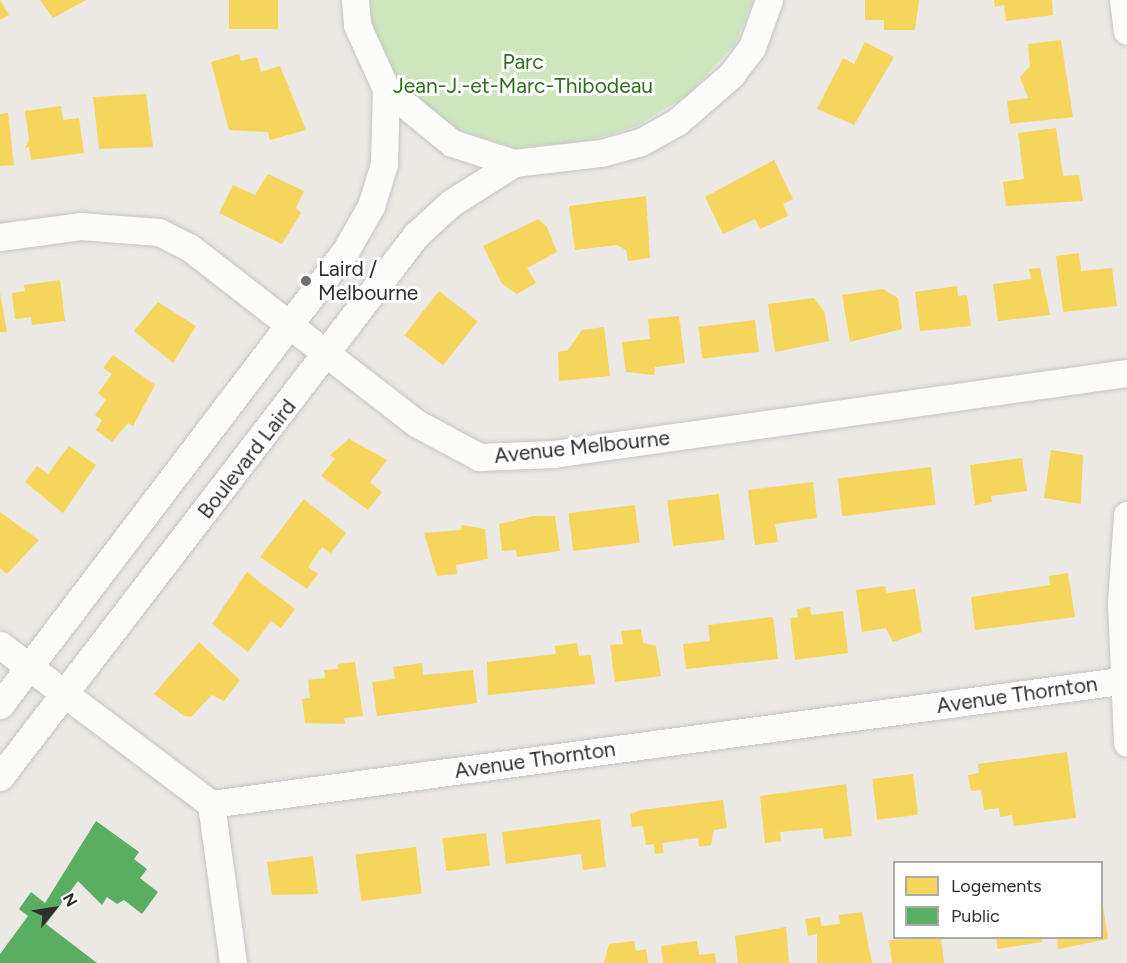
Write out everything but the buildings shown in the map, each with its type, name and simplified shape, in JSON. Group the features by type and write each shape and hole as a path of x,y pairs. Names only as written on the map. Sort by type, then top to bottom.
{"street":[{"name":"Boulevard Laird","path":"355,0 357,25 386,89 452,144 514,163 601,153 641,142 677,122 731,75 752,47 769,0"},
{"path":"1122,0 1127,31"},
{"name":"Boulevard Laird","path":"0,705 290,325 371,206 384,164 386,89"},
{"name":"Boulevard Laird","path":"0,777 327,355 416,235 451,203 514,163"},
{"name":"Avenue Melbourne","path":"0,237 80,226 159,232 189,247 441,441 479,457 502,459 1127,373"},
{"path":"1127,515 1124,680 1127,743"},
{"path":"0,645 211,804 233,963"},
{"name":"Avenue Thornton","path":"211,804 1124,680"}],"green space":[{"name":"Parc Jean-J.-et-Marc-Thibodeau","path":"368,0 753,0 735,44 688,95 635,127 586,141 526,147 514,163 510,146 460,131 386,89"}],"place":[{"name":"Laird / Melbourne","path":"306,281"}]}
